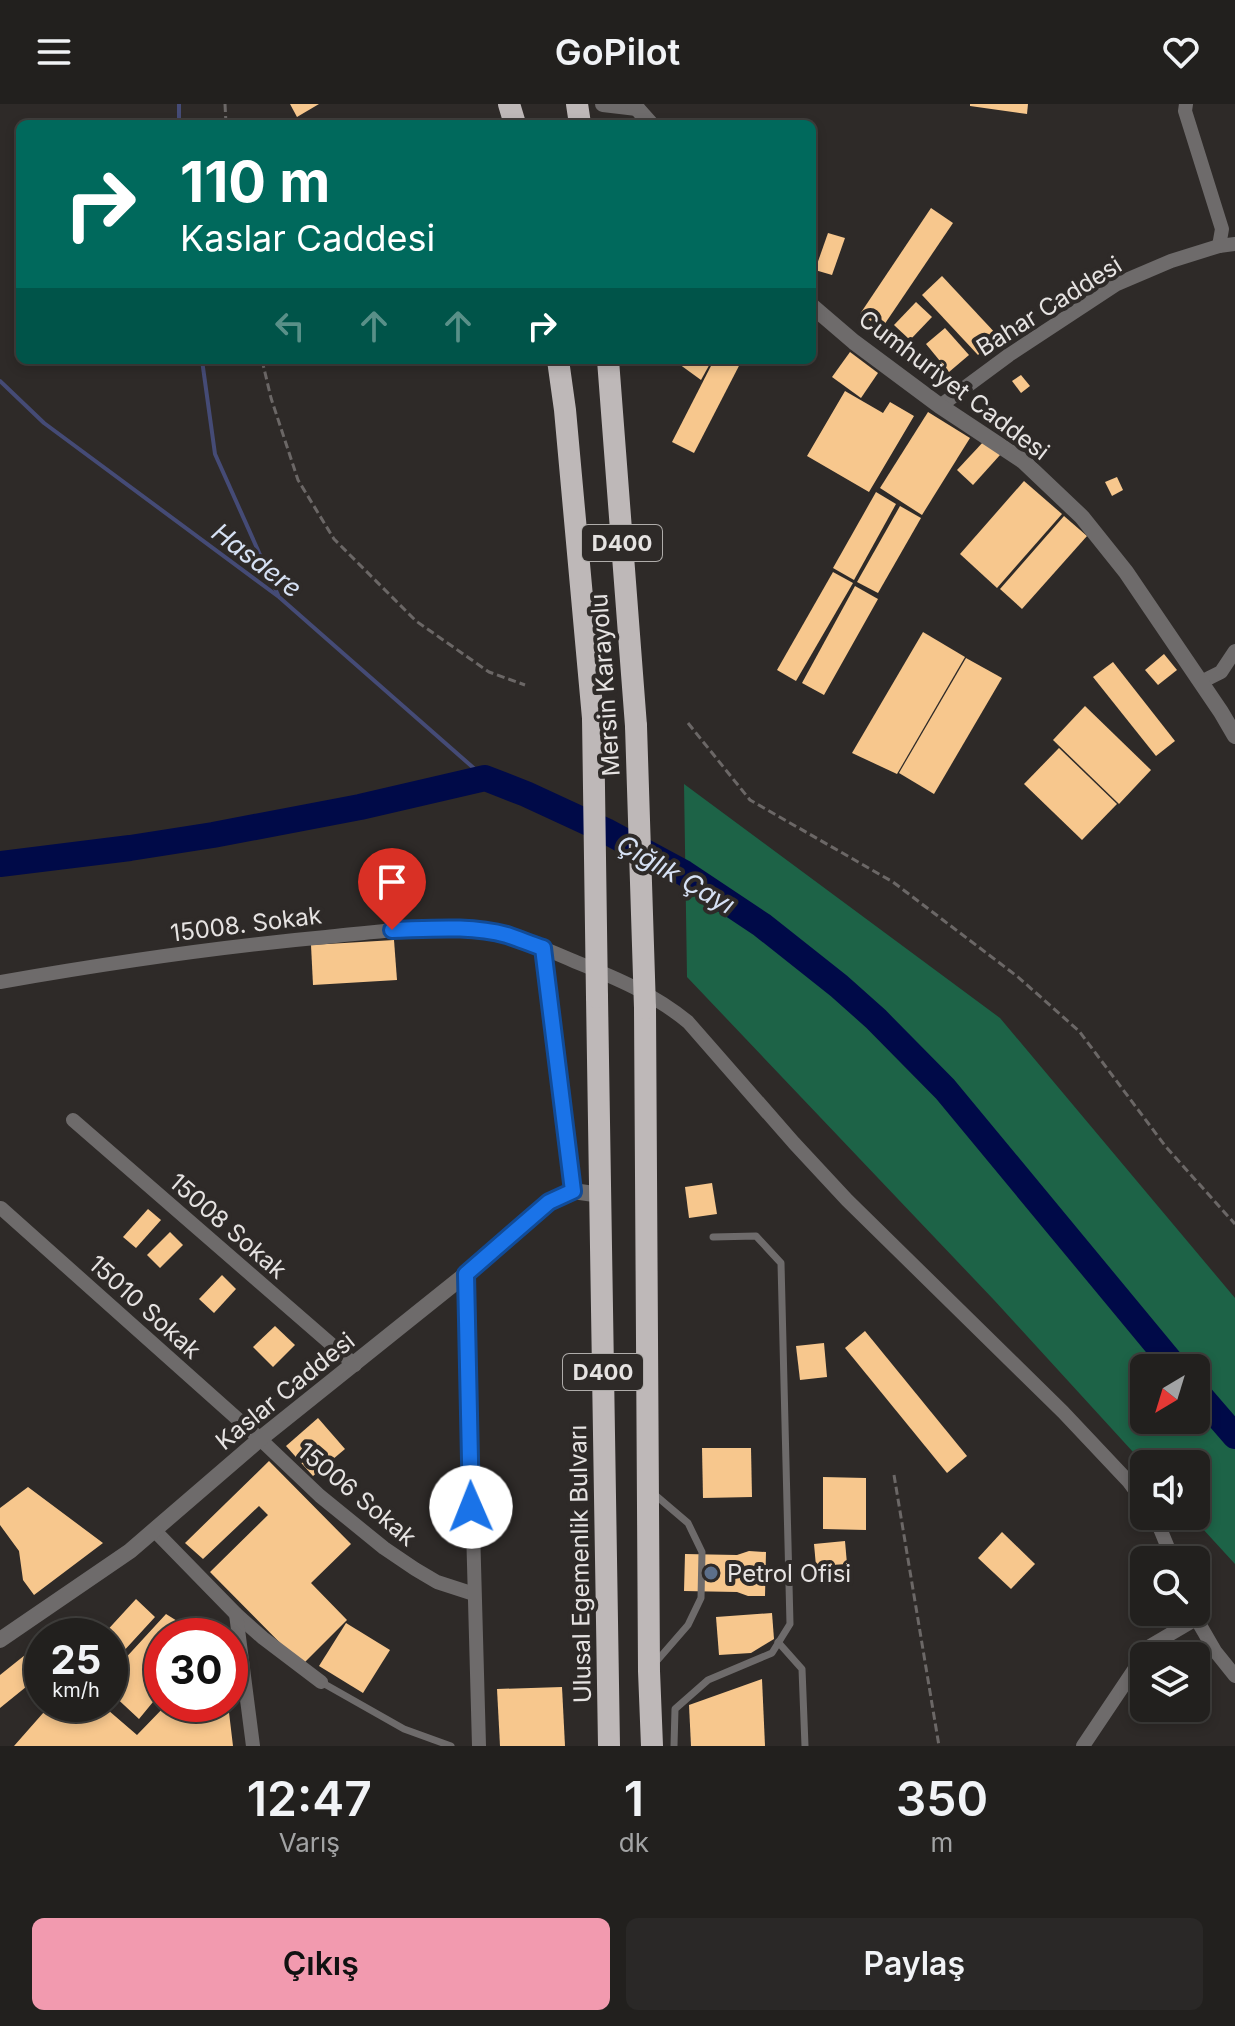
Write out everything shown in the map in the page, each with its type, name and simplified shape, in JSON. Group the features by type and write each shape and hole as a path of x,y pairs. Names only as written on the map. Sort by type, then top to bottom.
{"highway":[{"name":"Mersin Karayolu","path":"559,364 593,718 597,997"},
{"name":"Mersin Karayolu","path":"608,364 636,726 645,1008 647,1488"},
{"name":"Ulusal Egemenlik Bulvarı","path":"597,997 609,1746"},
{"name":"D400","path":"647,1488 652,1746"}],"street":[{"path":"1186,104 1185,111 1222,229 1219,246"},
{"path":"579,113 592,105 635,106"},
{"name":"Bahar Caddesi","path":"940,406 1009,355 1117,284 1171,261 1235,244"},
{"name":"Cumhuriyet Caddesi","path":"816,309 940,406 1023,461 1082,517 1126,572 1235,736"},
{"path":"1201,682 1221,672 1235,651"},
{"name":"15008. Sokak","path":"0,982 225,947 392,930 454,929 505,935 647,993 688,1022 847,1200 1063,1412 1130,1483"},
{"path":"543,948 573,1191 601,1195"},
{"name":"15008 Sokak","path":"73,1120 355,1365"},
{"name":"Kaslar Caddesi","path":"0,1640 130,1551 260,1439 466,1274 549,1202 573,1191"},
{"name":"15010 Sokak","path":"1,1208 260,1439"},
{"path":"466,1274 479,1746"},
{"name":"15006 Sokak","path":"260,1439 299,1478 384,1548 437,1582 474,1594"},
{"path":"155,1531 236,1614 321,1682"},
{"path":"236,1614 253,1746"},
{"path":"1083,1746 1150,1646 1179,1626"},
{"path":"1200,1626 1235,1676"}],"lane":[{"path":"674,1746 675,1709 708,1680 772,1653 790,1624 781,1263 756,1236 713,1237"},
{"path":"647,1488 688,1523 702,1552 701,1598 688,1625 649,1671"},
{"path":"778,1642 802,1669 805,1746"},
{"path":"321,1682 404,1729 451,1746"}],"path":[{"path":"263,364 298,480 334,539 416,621 489,672 525,685"},
{"path":"688,723 750,800 893,882 1018,977 1079,1031 1166,1147 1235,1224"},
{"path":"894,1475 939,1746"}],"green space":[{"path":"684,784 1000,1018 1235,1298 1235,1564 1204,1530 1210,1530 1210,1450 1131,1450 994,1300 687,977"}],"building":[{"path":"290,104 319,104 297,117"},
{"path":"970,104 1028,104 1027,114"},
{"path":"931,208 953,223 882,328 860,314"},
{"path":"828,233 845,238 832,275 816,270"},
{"path":"942,276 998,336 978,355 922,295"},
{"path":"916,302 932,317 910,340 894,325"},
{"path":"945,328 969,355 949,372 926,344"},
{"path":"850,352 878,373 861,398 832,377"},
{"path":"679,364 710,364 701,380"},
{"path":"712,364 740,364 694,453 672,442"},
{"path":"1021,375 1030,386 1021,393 1012,381"},
{"path":"845,391 883,413 890,402 914,416 869,492 807,456"},
{"path":"928,412 970,438 922,515 880,488"},
{"path":"985,440 1000,455 973,485 957,470"},
{"path":"1117,477 1123,490 1112,496 1105,482"},
{"path":"1024,481 1062,514 997,588 960,554"},
{"path":"876,492 896,504 854,580 833,568"},
{"path":"900,506 921,518 878,593 857,582"},
{"path":"1064,516 1087,536 1022,609 1000,589"},
{"path":"833,572 853,583 796,681 777,670"},
{"path":"855,586 878,599 824,695 802,683"},
{"path":"923,632 965,657 897,774 852,753"},
{"path":"1164,654 1177,670 1158,685 1145,670"},
{"path":"966,658 1002,678 934,794 899,773"},
{"path":"1113,662 1175,741 1156,756 1093,677"},
{"path":"1085,706 1151,770 1119,804 1053,740"},
{"path":"1059,748 1117,804 1082,840 1024,784"},
{"path":"394,940 397,980 313,985 311,945"},
{"path":"712,1183 717,1214 689,1218 685,1187"},
{"path":"148,1209 161,1220 136,1248 123,1237"},
{"path":"170,1232 183,1245 160,1268 147,1255"},
{"path":"222,1275 236,1289 214,1313 199,1299"},
{"path":"275,1326 295,1345 273,1367 253,1347"},
{"path":"865,1331 967,1456 947,1473 845,1348"},
{"path":"824,1343 827,1377 800,1380 796,1346"},
{"path":"318,1418 345,1449 313,1476 286,1446"},
{"path":"702,1448 751,1448 752,1497 703,1498"},
{"path":"269,1461 351,1544 311,1583 347,1620 302,1665 210,1572 268,1515 259,1506 203,1559 185,1543"},
{"path":"823,1477 866,1478 866,1530 823,1529"},
{"path":"28,1487 103,1543 34,1595 23,1580 19,1551 0,1525 0,1508"},
{"path":"1002,1532 1035,1564 1011,1589 978,1558"},
{"path":"845,1541 847,1564 816,1566 814,1544"},
{"name":"Petrol Ofisi","path":"749,1551 766,1552 765,1596 684,1591 685,1554 737,1555"},
{"path":"136,1599 155,1617 144,1618 144,1629 128,1646 128,1618 119,1618"},
{"path":"772,1613 774,1639 751,1653 719,1655 716,1617"},
{"path":"346,1623 390,1650 363,1693 319,1666"},
{"path":"144,1638 144,1713 139,1719 128,1709 128,1655"},
{"path":"24,1656 24,1689 0,1708 0,1675"},
{"path":"762,1679 765,1746 691,1746 689,1705"},
{"path":"562,1687 565,1746 500,1746 497,1689"},
{"path":"35,1722 122,1722 137,1735 150,1722 230,1722 233,1746 14,1746"}],"waterway":[{"path":"179,104 179,120"},
{"path":"203,364 215,454 278,595"},
{"name":"Hasdere","path":"0,381 44,423 279,597 485,778"},
{"name":"Çığlık Çayı","path":"0,864 213,835 360,807 485,778 526,794 606,831 684,873 762,925 839,986 945,1089 1164,1354"},
{"name":"Çığlık Çayı","path":"1210,1407 1235,1436"}],"place":[{"name":"Petrol Ofisi","path":"711,1573"}],"route":[{"path":"392,930 480,930 543,948 573,1191 549,1202 466,1274 471,1507"}]}
